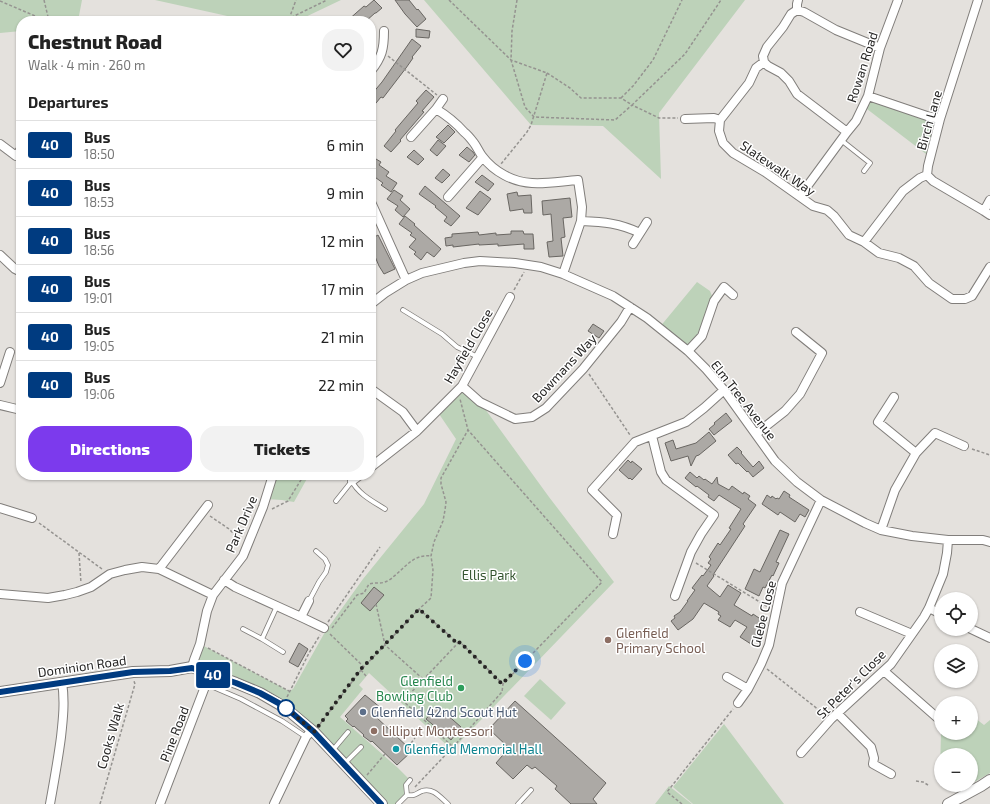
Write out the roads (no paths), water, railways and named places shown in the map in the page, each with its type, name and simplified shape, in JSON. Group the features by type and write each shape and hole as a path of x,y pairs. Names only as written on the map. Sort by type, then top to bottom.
{"street":[{"path":"797,10 798,0"},
{"name":"Rowan Road","path":"800,196 846,132 856,121 868,96 880,48 898,0"},
{"name":"Birch Lane","path":"927,175 940,120 978,0"},
{"path":"846,132 797,94 789,80 781,73 768,66 764,62 763,56 767,47 791,14 797,10 804,12 836,30 880,48"},
{"path":"376,65 383,51 384,31"},
{"path":"685,119 714,118 720,120 749,83 756,68 764,62"},
{"path":"868,96 940,120"},
{"path":"411,137 443,99"},
{"path":"436,109 463,130 483,157 502,174 511,178 532,183 543,183 578,177 582,207 581,221 563,274"},
{"name":"Slatewalk Way","path":"720,120 718,131 723,143 733,154 765,172 813,206 826,210 834,216 849,234 864,242 878,253 899,258 914,266 928,283 952,299 965,299 972,296 990,267"},
{"path":"0,144 16,156"},
{"path":"448,197 483,157"},
{"path":"864,242 903,191 920,178 927,175 933,182 987,213 990,200"},
{"path":"376,220 406,280"},
{"path":"581,221 604,222 622,225 640,233"},
{"path":"633,244 647,222"},
{"path":"0,255 16,270"},
{"name":"Elm Tree Avenue","path":"376,300 406,280 422,273 464,263 480,261 528,265 541,267 563,274 613,296 646,318 688,351 724,390 775,461 821,500 881,530 912,536 948,540 983,540 990,542"},
{"path":"688,351 702,336 714,301 724,287 733,295"},
{"name":"Hayfield Close","path":"376,463 418,431 460,388 510,297"},
{"name":"Bowmans Way","path":"460,388 480,402 515,419 532,417 546,408 583,369 621,322 630,307"},
{"path":"756,434 785,412 800,394 822,353 796,332"},
{"path":"0,383 10,352"},
{"path":"613,534 617,515 592,490 635,442 686,422 724,390"},
{"path":"376,393 403,412 418,431"},
{"path":"894,397 878,422 916,453"},
{"path":"0,405 16,409"},
{"path":"881,530 895,490 916,453 935,433 964,446"},
{"path":"652,436 661,472 666,480 714,515 701,534 692,552 675,596"},
{"name":"Park Drive","path":"192,668 213,595 243,556 271,480"},
{"name":"Glebe Close","path":"738,703 748,689 769,645 782,583 821,500"},
{"path":"0,508 32,518"},
{"path":"159,569 205,508"},
{"name":"St Peter's Close","path":"802,753 834,716 891,664 924,617 943,574 948,540"},
{"path":"0,594 48,598 65,596 91,587 110,574 142,567 159,569 213,595"},
{"path":"224,580 234,587 324,628"},
{"path":"301,617 308,602"},
{"path":"929,608 934,610"},
{"path":"860,612 912,634"},
{"path":"978,632 990,638"},
{"path":"192,668 236,683 260,693 284,706 310,733 332,751 382,804"},
{"name":"Dominion Road","path":"0,692 133,672 170,671 192,668"},
{"path":"884,670 934,715"},
{"name":"Pine Road","path":"160,804 206,684 212,674"},
{"path":"727,677 748,689"},
{"path":"50,804 64,713 64,692 62,682"},
{"path":"834,716 871,747 874,758 873,764 891,774"},
{"path":"274,804 310,733"},
{"path":"948,804 990,780"}],"lane":[{"path":"841,140 870,164 864,171"},
{"path":"403,310 442,334 457,347 478,357"},
{"path":"336,501 352,481 361,492 385,509"},
{"path":"308,602 318,582 326,572 328,565 316,551"},
{"path":"262,639 277,606"},
{"path":"243,629 283,652"},
{"path":"206,684 241,699 282,721 310,733"},
{"path":"332,751 348,732"},
{"path":"344,764 361,747"},
{"path":"407,795 406,785 410,780"},
{"path":"407,795 414,796 425,790 432,790 448,804"},
{"path":"518,804 531,790"},
{"path":"398,804 407,795"}],"place":[{"name":"Glenfield Primary School","path":"608,640"},
{"name":"Glenfield Bowling Club","path":"461,688"},
{"name":"Glenfield 42nd Scout Hut","path":"363,712"},
{"name":"Lilliput Montessori","path":"374,731"},
{"name":"Glenfield Memorial Hall","path":"396,749"}],"park label":[{"name":"Ellis Park","path":"489,575"}]}
